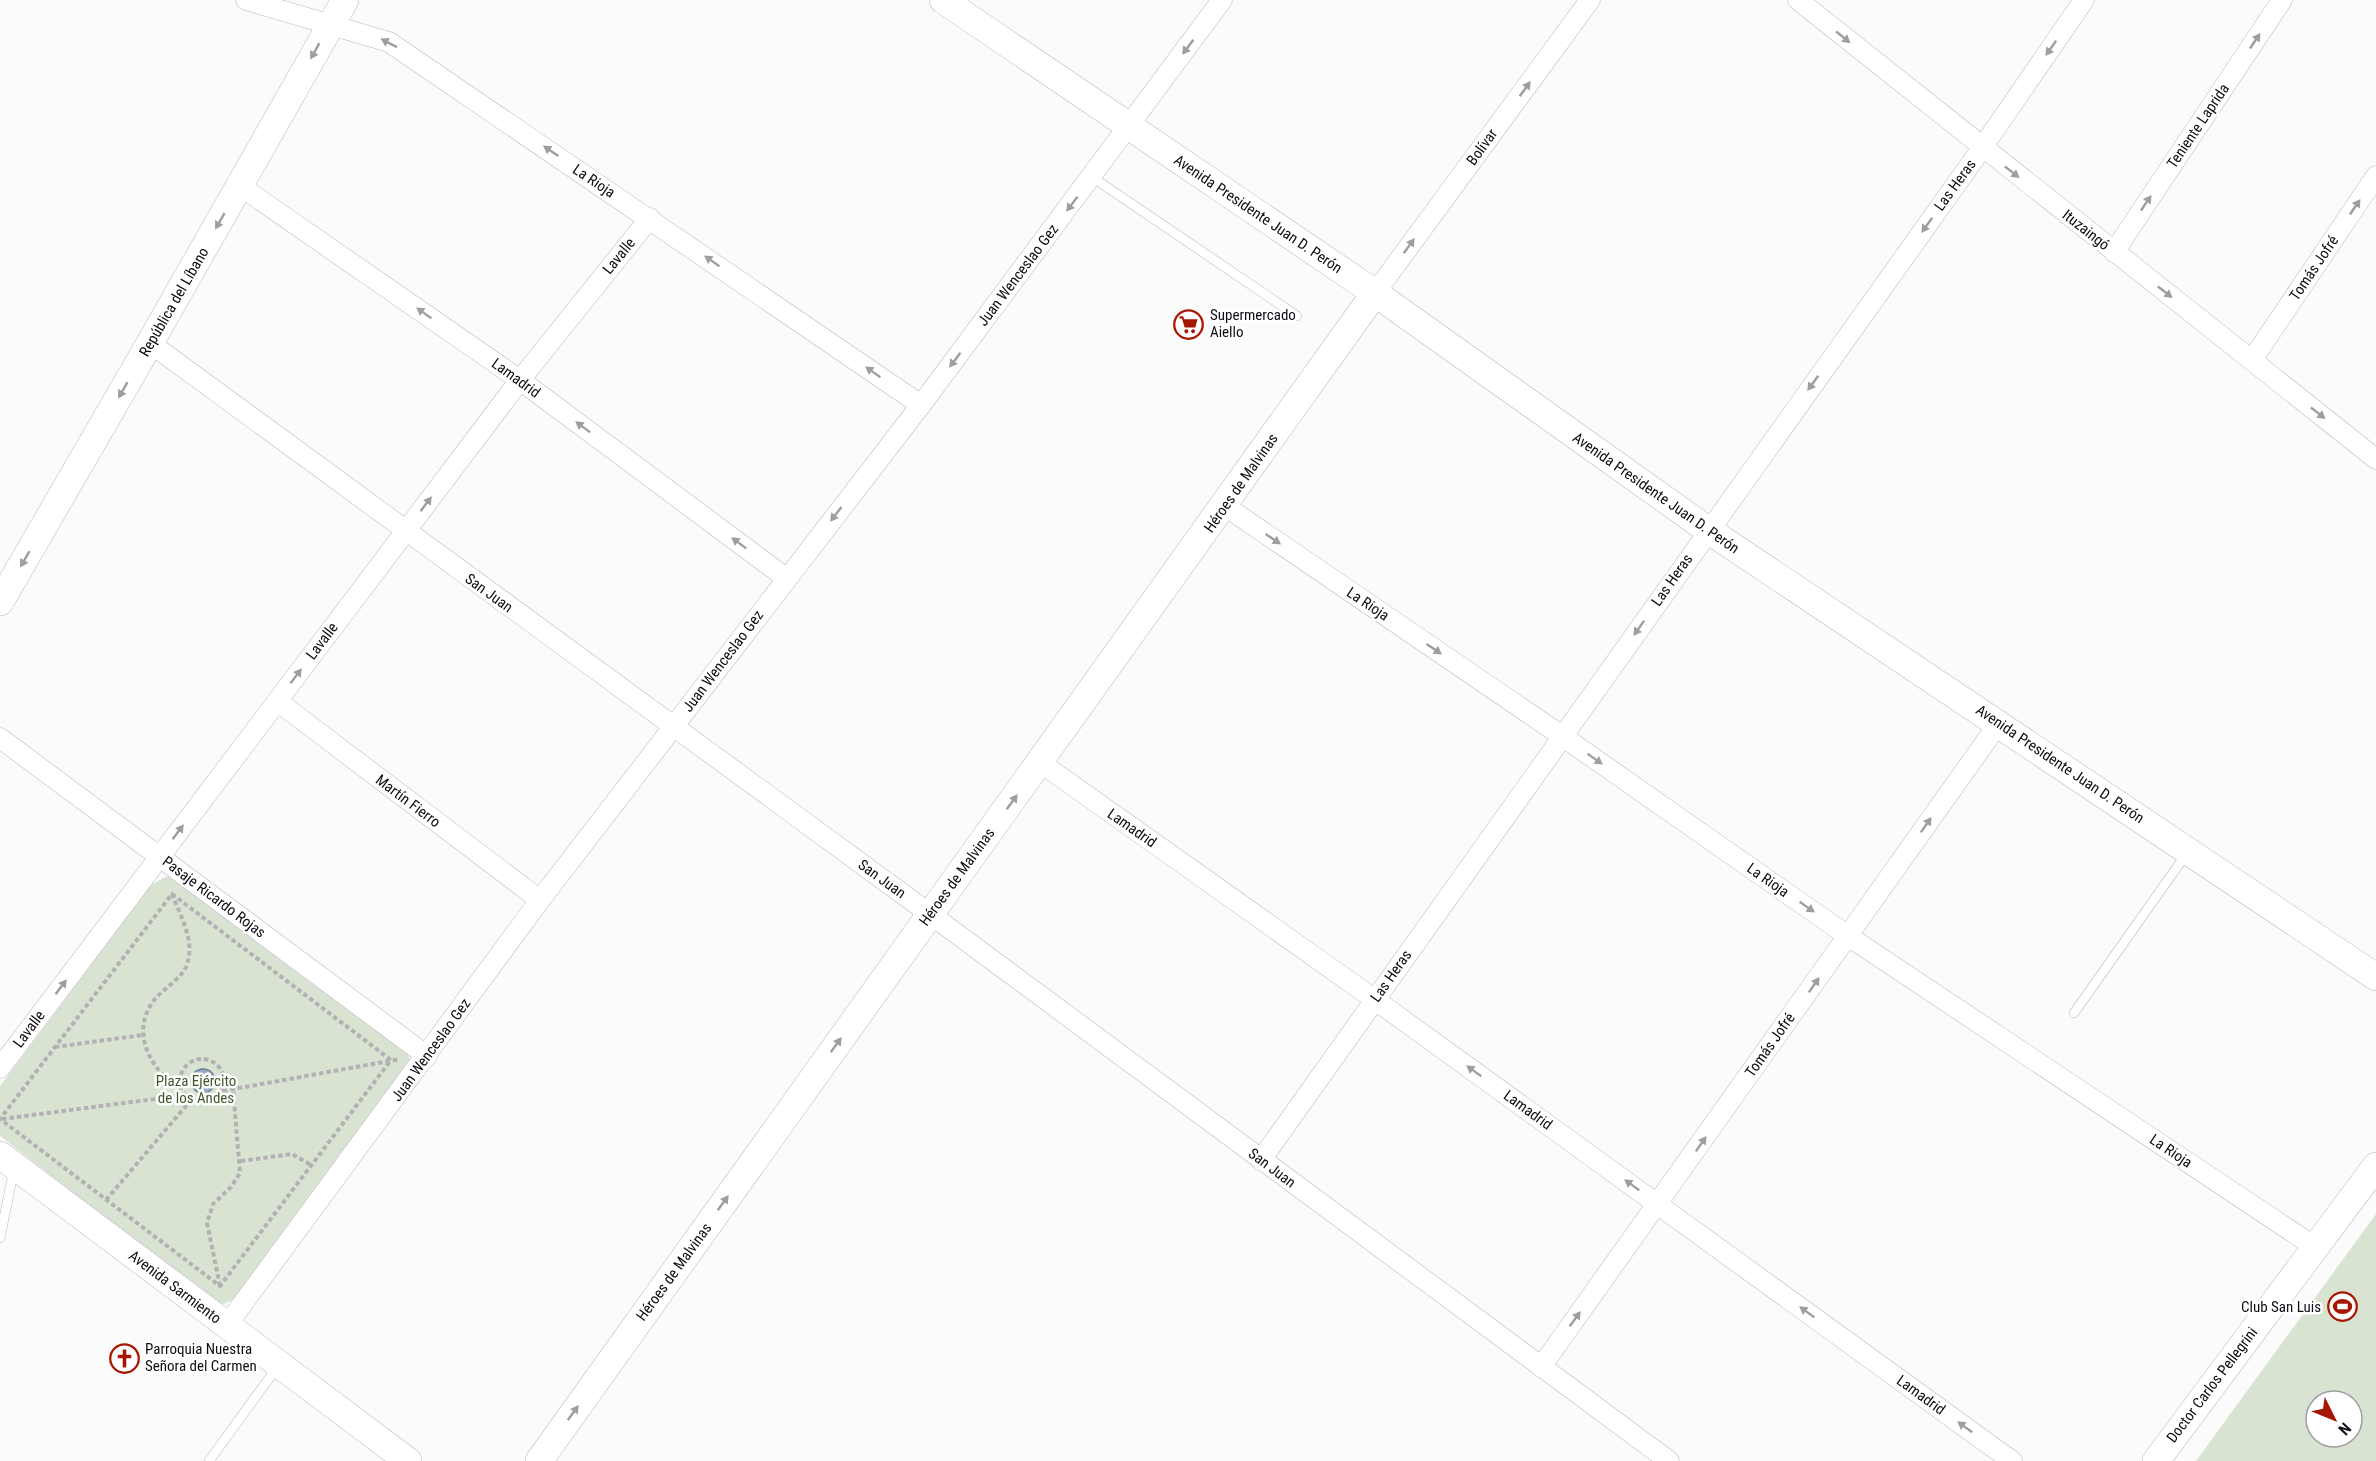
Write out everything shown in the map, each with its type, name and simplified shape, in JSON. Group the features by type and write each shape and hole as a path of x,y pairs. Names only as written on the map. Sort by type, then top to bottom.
{"main road":[{"name":"República del Líbano","path":"0,602 150,344 345,0"},
{"name":"Avenida Presidente Juan D. Perón","path":"943,0 1375,294 1708,530 2376,977"},
{"name":"Héroes de Malvinas","path":"539,1461 1375,294"},
{"name":"Avenida Sarmiento","path":"7,1161 408,1461"},
{"name":"Doctor Carlos Pellegrini","path":"2156,1461 2376,1166"}],"street":[{"name":"La Rioja","path":"246,0 389,42 921,405"},
{"name":"Juan Wenceslao Gez","path":"227,1325 540,900 921,405 1222,0"},
{"name":"Bolívar","path":"1375,294 1590,0"},
{"name":"Ituzaingó","path":"1798,0 2376,459"},
{"name":"Las Heras","path":"1261,1160 1982,148 2084,0"},
{"name":"Teniente Laprida","path":"2114,252 2282,0"},
{"name":"Tomás Jofré","path":"2252,360 2376,176"},
{"name":"Lamadrid","path":"240,186 520,380 786,578"},
{"name":"Lavalle","path":"0,1068 520,380 650,218"},
{"name":"San Juan","path":"150,344 930,914 1669,1461"},
{"name":"La Rioja","path":"1225,506 1562,736 1848,936 2315,1247"},
{"name":"Martín Fierro","path":"277,701 540,900"},
{"name":"Tomás Jofré","path":"1541,1367 1999,723"},
{"name":"Pasaje Ricardo Rojas","path":"0,738 427,1056"},
{"name":"Lamadrid","path":"1041,763 1374,999 2012,1461"}],"lane":[{"path":"1092,177 1297,316"},
{"path":"2074,1013 2188,851"},
{"path":"0,1238 7,1161"},
{"path":"209,1461 279,1364"}],"path":[{"path":"159,856 188,935 189,960 185,969 150,1006 143,1035 153,1064 166,1079 181,1089 191,1100 208,1102 222,1091 233,1088 391,1060 427,1056"},
{"path":"0,1119 172,894"},
{"path":"172,894 391,1060"},
{"path":"55,1047 143,1035"},
{"path":"181,1089 180,1077 184,1067 193,1060 205,1058 215,1062 222,1070 225,1080 222,1091"},
{"path":"220,1286 391,1060"},
{"path":"227,1325 207,1229 208,1215 213,1204 238,1178 241,1161 233,1088"},
{"path":"0,1119 185,1095"},
{"path":"106,1200 191,1100"},
{"path":"0,1119 220,1286"},
{"path":"241,1161 292,1154 311,1165"}],"green space":[{"name":"Plaza Ejército de los Andes","path":"165,877 171,877 408,1054 411,1062 234,1300 223,1304 214,1302 0,1136 0,1086 151,885"},
{"name":"Club San Luis","path":"2376,1214 2376,1461 2196,1461"}],"water":[{"path":"203,1069 212,1072 215,1081 212,1090 203,1093 194,1090 191,1081 194,1072"}],"place":[{"name":"Supermercado Aiello","path":"1189,324"},
{"name":"Club San Luis","path":"2342,1307"},
{"name":"Parroquia Nuestra Señora del Carmen","path":"124,1358"}]}
